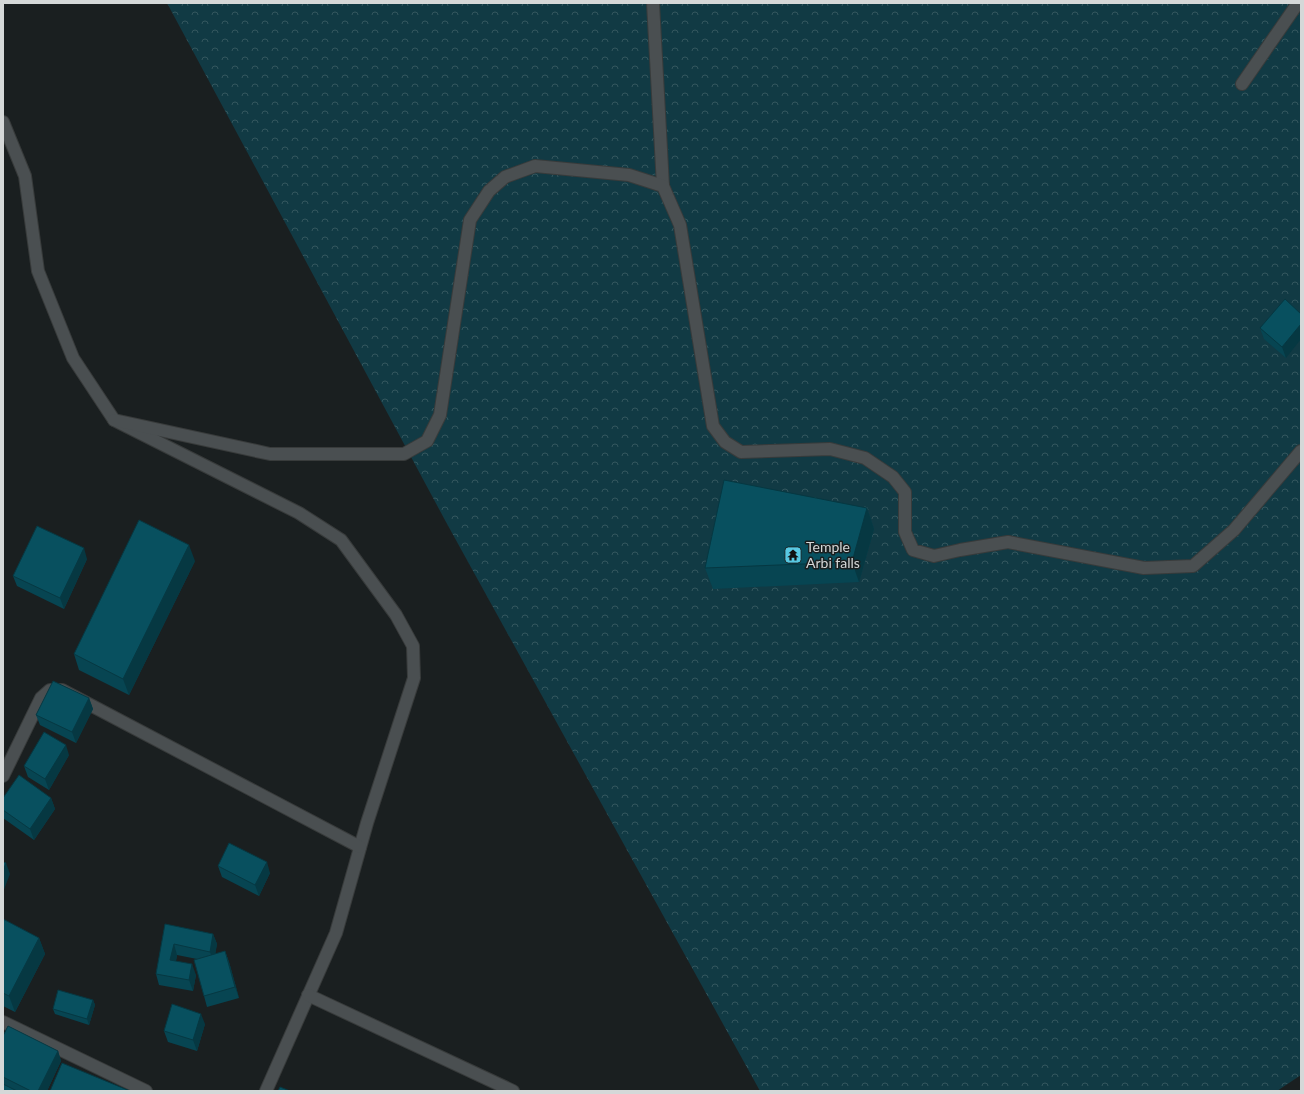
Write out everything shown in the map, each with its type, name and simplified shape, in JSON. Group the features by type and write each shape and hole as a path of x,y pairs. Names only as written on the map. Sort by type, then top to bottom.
{"street":[{"path":"653,3 663,186 680,225 713,426 725,442 741,452 830,449 865,458 893,477 905,492 905,532 913,550 934,556 1008,542 1144,568 1193,566 1234,530 1301,451"},
{"path":"1242,84 1298,3"},
{"path":"3,122 24,176 38,271 73,358 114,420 299,513 341,540 396,615 413,646 414,678 367,823 336,933 266,1091"},
{"path":"114,420 270,454 404,454 427,441 440,415 470,220 489,191 505,177 535,166 629,175 663,186"},
{"path":"3,776 41,698 50,690 62,690 360,847"},
{"path":"308,995 513,1091"},
{"path":"3,1022 146,1091"}],"green space":[{"path":"167,3 1301,3 1301,1075 1277,1091 760,1091 446,522"}],"building":[{"path":"1285,299 1301,314 1301,324 1282,347 1260,328"},
{"name":"Temple Arbi falls","path":"724,480 867,508 852,562 705,568"},
{"path":"139,520 189,545 123,679 74,654"},
{"path":"37,526 84,548 60,598 13,576"},
{"path":"53,681 89,698 72,732 36,715"},
{"path":"44,732 66,745 45,779 24,766"},
{"path":"19,775 51,798 30,829 3,810 3,798"},
{"path":"229,843 267,862 255,885 218,866"},
{"path":"3,862 6,863 3,871"},
{"path":"3,919 39,938 9,996 3,993"},
{"path":"165,924 213,934 210,952 174,944 170,960 192,964 189,980 156,974"},
{"path":"225,951 235,987 204,996 194,960"},
{"path":"58,990 93,1000 87,1019 53,1009"},
{"path":"172,1004 201,1014 193,1040 164,1031"},
{"path":"8,1026 58,1051 38,1091 31,1091 3,1077 3,1036"},
{"path":"62,1063 130,1091 50,1091"},
{"path":"3,1084 17,1091 3,1091"},
{"path":"280,1087 290,1091 278,1091"}],"place":[{"name":"Temple Arbi falls","path":"793,555"}]}
